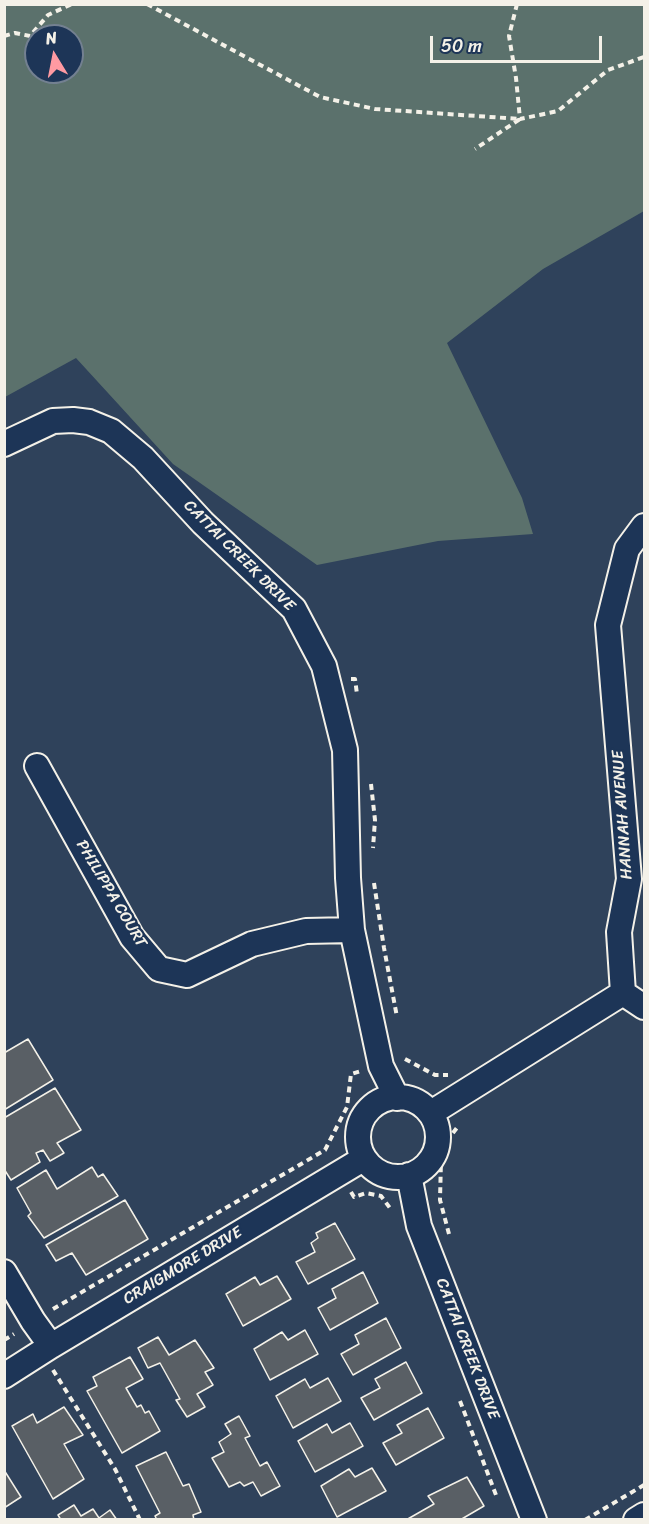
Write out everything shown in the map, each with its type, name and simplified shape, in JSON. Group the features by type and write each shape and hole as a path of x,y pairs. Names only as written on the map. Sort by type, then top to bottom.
{"street":[{"name":"CATTAI CREEK DRIVE","path":"4,444 53,421 89,422 111,430 143,458 203,523 294,609 324,666 345,750 348,878 352,930 381,1066 397,1098"},
{"name":"HANNAH AVENUE","path":"623,993 619,932 629,879 609,625 627,549 645,526"},
{"name":"PHILIPPA COURT","path":"37,766 132,937 159,969 187,975 252,944 306,931 352,930"},
{"path":"431,1113 623,993 645,1007"},
{"path":"397,1098 417,1102 431,1113 438,1134 437,1147 432,1159 423,1168 409,1175 387,1176 376,1171 363,1159 357,1140 364,1116 373,1106 384,1100 397,1098"},
{"name":"CRAIGMORE DRIVE","path":"4,1376 363,1159"},
{"name":"CATTAI CREEK DRIVE","path":"409,1175 419,1226 534,1520"},
{"path":"4,1272 33,1321 46,1349"},
{"path":"636,1520 645,1515"}],"path":[{"path":"4,36 15,33 30,36 48,15 72,4"},
{"path":"147,4 320,97 375,109 520,119 558,111 608,70 645,57"},
{"path":"517,4 509,36 520,119"},
{"path":"475,149 520,119"},
{"path":"327,682 355,679 358,700"},
{"path":"370,775 375,820 372,853"},
{"path":"373,874 399,1026"},
{"path":"403,1048 405,1059"},
{"path":"4,1340 325,1150 347,1107 351,1074 405,1059 435,1075 458,1076"},
{"path":"450,1234 440,1200 441,1160 448,1138 465,1117"},
{"path":"325,1150 354,1197 366,1193 381,1196 392,1212"},
{"path":"46,1349 115,1469 140,1520"},
{"path":"457,1394 498,1499"},
{"path":"585,1520 645,1485"}],"green space":[{"path":"5,4 644,5 644,211 543,269 447,343 522,498 533,534 438,541 317,565 173,464 76,358 5,397"}],"building":[{"path":"28,1039 53,1080 4,1110 4,1053"},
{"path":"55,1088 81,1130 57,1143 64,1153 50,1161 43,1150 36,1153 40,1162 11,1180 4,1169 4,1118"},
{"path":"92,1167 98,1177 103,1174 118,1196 44,1238 28,1216 31,1213 17,1188 46,1170 57,1189"},
{"path":"125,1200 148,1239 86,1275 72,1253 56,1261 46,1245"},
{"path":"335,1223 355,1259 308,1284 296,1262 315,1252 311,1243 318,1238 316,1233"},
{"path":"363,1272 378,1303 330,1330 318,1308 336,1298 332,1289"},
{"path":"277,1276 291,1299 243,1326 226,1294 255,1277 260,1285"},
{"path":"386,1318 401,1348 353,1375 341,1354 359,1344 355,1335"},
{"path":"305,1330 318,1354 270,1380 254,1349 282,1332 288,1340"},
{"path":"158,1337 169,1355 195,1340 214,1368 205,1372 213,1385 197,1394 205,1407 187,1417 176,1400 180,1399 160,1363 148,1368 138,1348"},
{"path":"130,1357 143,1379 126,1388 137,1407 141,1405 145,1413 149,1411 160,1431 122,1453 87,1391 97,1386 93,1377"},
{"path":"406,1362 422,1393 374,1420 361,1398 380,1388 375,1379"},
{"path":"328,1378 341,1401 293,1428 276,1396 305,1379 310,1388"},
{"path":"64,1407 83,1435 64,1444 84,1479 53,1499 12,1426 33,1414 37,1423"},
{"path":"428,1408 444,1438 396,1465 383,1443 402,1433 397,1425"},
{"path":"239,1416 250,1436 245,1438 260,1466 267,1462 280,1486 261,1496 253,1482 244,1486 240,1482 229,1487 212,1458 224,1452 219,1442 231,1434 225,1424"},
{"path":"350,1423 363,1446 315,1472 298,1441 327,1424 332,1433"},
{"path":"166,1452 183,1486 189,1484 201,1512 193,1515 194,1520 157,1520 155,1516 160,1513 136,1466"},
{"path":"372,1468 386,1491 337,1517 321,1486 349,1469 355,1477"},
{"path":"4,1470 21,1497 4,1508"},
{"path":"467,1477 484,1506 460,1520 406,1520 434,1504 428,1496"},
{"path":"74,1505 81,1516 93,1509 99,1518 110,1510 117,1520 61,1520 58,1515"}]}
